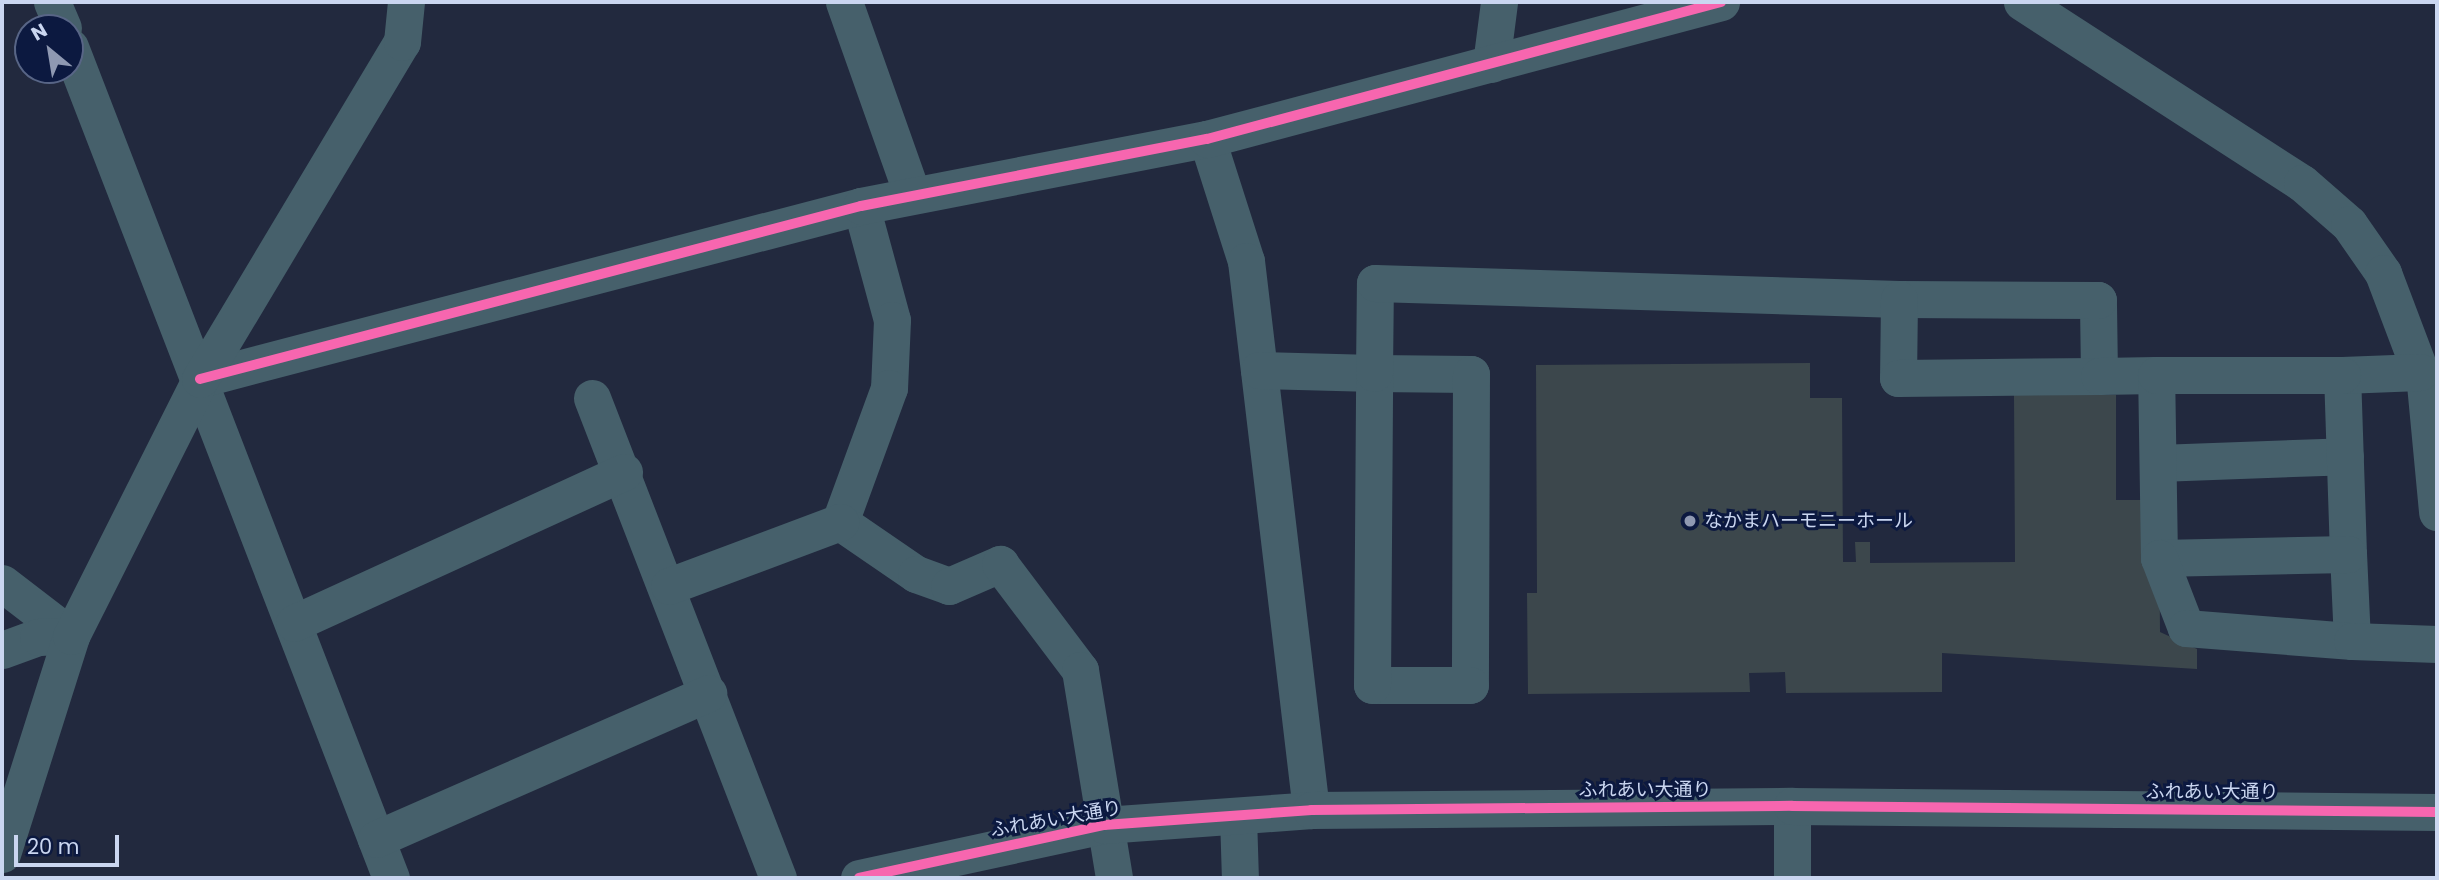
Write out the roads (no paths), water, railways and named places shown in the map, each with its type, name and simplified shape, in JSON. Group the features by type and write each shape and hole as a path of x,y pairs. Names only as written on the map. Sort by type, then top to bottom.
{"street":[{"path":"2,854 71,636 200,379 401,42 406,2"},
{"path":"844,2 912,194"},
{"path":"1491,64 1499,2"},
{"path":"200,379 860,206 1207,139 1721,2"},
{"path":"2022,2 2302,183 2349,224 2383,272 2427,381 2437,512"},
{"path":"84,83 391,878"},
{"path":"1207,139 1246,261 1311,810"},
{"path":"669,586 840,522 889,388 892,320 860,206"},
{"path":"1259,370 1374,373 1471,374 1470,685 1372,685 1374,373 1375,283 1899,299 2098,300 2099,376"},
{"path":"1899,299 1898,378 2342,375 2427,381"},
{"path":"2156,375 2159,558 2186,628 2351,641 2437,644"},
{"path":"2342,375 2351,641"},
{"path":"592,398 669,586 778,878"},
{"path":"2158,463 2345,456"},
{"path":"294,623 624,472"},
{"path":"840,522 916,574 949,586 1000,564 1080,670 1114,878"},
{"path":"2159,558 2348,554"},
{"path":"2,583 71,636"},
{"path":"2,650 37,637 71,636"},
{"path":"376,839 708,693"},
{"path":"1792,806 1792,878"},
{"name":"ふれあい大通り","path":"859,878 1104,825 1311,810 1792,806 2437,812"},
{"path":"1238,816 1240,878"}],"place":[{"name":"なかまハーモニーホール","path":"1690,521"}]}
